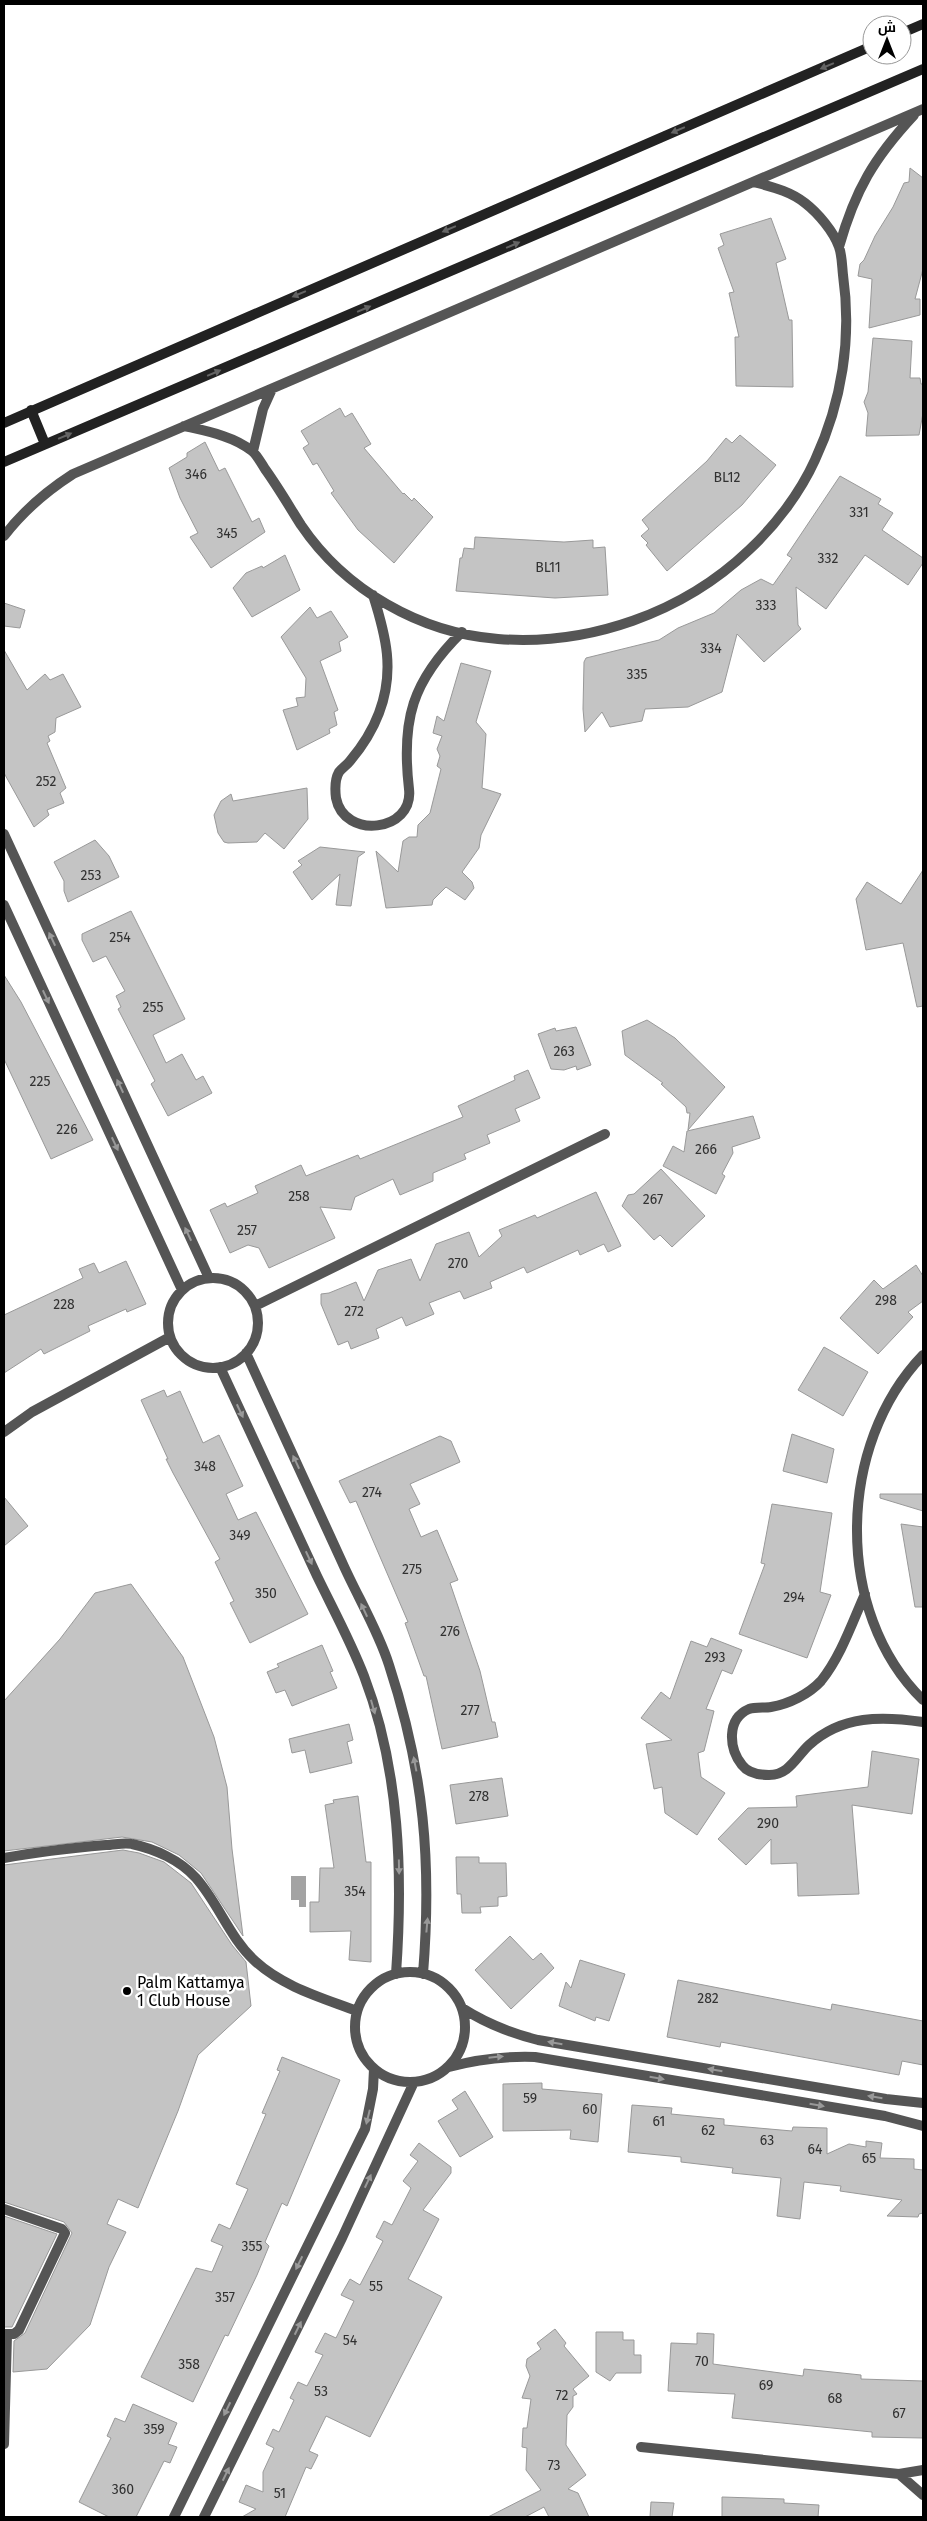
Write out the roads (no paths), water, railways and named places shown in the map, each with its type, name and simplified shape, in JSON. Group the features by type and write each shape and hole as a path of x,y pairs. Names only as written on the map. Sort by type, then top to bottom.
{"street":[{"path":"4,423 862,50"},
{"path":"4,462 923,69"},
{"path":"4,536 24,511 47,490 73,474 921,110"},
{"path":"839,247 850,209 868,173 890,140 921,110"},
{"path":"184,426 231,440 253,451 303,527 321,550 356,585 390,607 431,624 497,639 553,639 607,630 659,611 707,584 750,550 786,508 815,461 835,410 846,347 847,301 839,247 824,223 805,203 782,189 754,182"},
{"path":"253,451 263,409 272,389"},
{"path":"31,410 45,444"},
{"path":"372,595 386,635 388,674 379,713 360,747 339,772 335,786 337,800 343,813 354,822 368,826 382,826 395,820 405,810 410,796 406,762 406,732 413,704 425,677 441,653 462,632"},
{"path":"4,834 209,1278"},
{"path":"4,905 182,1290"},
{"path":"255,1306 605,1134"},
{"path":"209,1278 223,1279 237,1284 248,1294 255,1306 258,1326 252,1345 246,1353 234,1362 220,1367 204,1366 190,1361 178,1350 170,1337 168,1327 171,1307 182,1290 194,1282 209,1278"},
{"path":"4,1432 32,1412 170,1337"},
{"path":"246,1353 389,1663 409,1736 419,1784 427,1854 428,1914 423,1974"},
{"path":"923,1355 894,1393 874,1434 861,1478 856,1524 859,1570 871,1614 890,1656 923,1700"},
{"path":"220,1367 364,1676 381,1734 393,1793 399,1853 400,1914 396,1974"},
{"path":"865,1594 835,1661 820,1682 799,1698 774,1707 748,1710 736,1722 731,1737 734,1754 743,1767 758,1775 775,1775 790,1767 809,1745 834,1728 862,1719 891,1717 923,1722"},
{"path":"4,1858 34,1852 131,1844 166,1855 195,1877 216,1906 226,1927 256,1962 275,1976 297,1987 358,2011"},
{"path":"396,1974 423,1974 440,1981 453,1992 462,2008 466,2029 461,2050 449,2067 439,2075 414,2082 393,2079 374,2068 364,2057 357,2042 355,2027 358,2011 363,1998 383,1979 396,1974"},
{"path":"462,2008 485,2023 511,2034 538,2040 905,2102 923,2103"},
{"path":"449,2067 486,2058 535,2057 902,2120 923,2126"},
{"path":"174,2517 365,2128 373,2089 374,2068"},
{"path":"204,2517 342,2238 414,2082"},
{"path":"902,2120 905,2102"},
{"path":"4,2209 62,2229 65,2233 19,2330 6,2334 4,2444"},
{"path":"641,2447 900,2474 923,2470"},
{"path":"900,2474 923,2494"}],"place":[{"name":"Palm Kattamya 1 Club House","path":"127,1991"}]}
